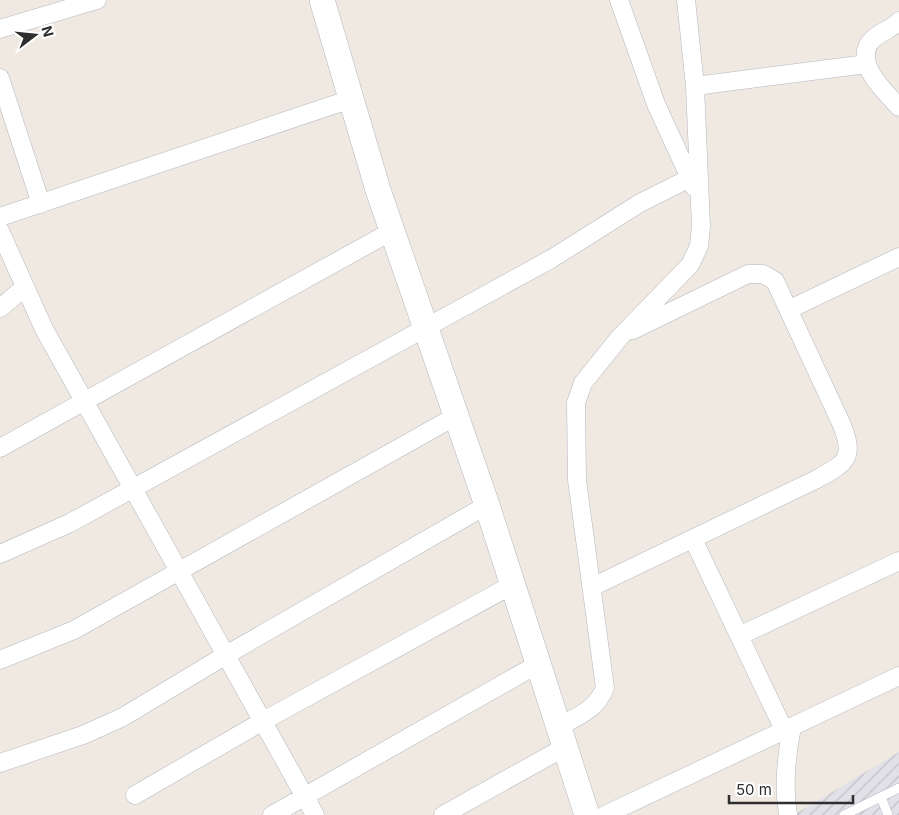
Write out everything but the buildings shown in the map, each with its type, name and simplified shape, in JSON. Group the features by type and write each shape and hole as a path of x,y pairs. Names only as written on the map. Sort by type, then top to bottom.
{"street":[{"path":"0,29 97,0"},
{"path":"322,0 392,231 486,505 587,815"},
{"path":"619,0 656,104 698,196"},
{"path":"443,815 562,737 600,700 604,688 577,480 576,403 582,383 620,338 690,265 698,246 701,226 698,196 695,86 686,0"},
{"path":"899,21 893,28 871,41 866,51 867,64 878,86 899,106"},
{"path":"695,86 867,64"},
{"path":"0,78 6,119 41,204"},
{"path":"0,218 351,99"},
{"path":"0,554 70,523 132,487 551,259 640,202 690,178"},
{"path":"0,231 44,328 315,815"},
{"path":"0,448 392,231"},
{"path":"790,309 899,257"},
{"path":"592,587 841,466 848,453 848,442 841,424 790,309 775,281 762,274 748,274 620,338"},
{"path":"0,308 25,287"},
{"path":"0,660 74,630 178,570 456,416"},
{"path":"0,763 83,735 123,717 226,655 486,505"},
{"path":"693,539 739,636 788,729 785,764 785,799 788,815"},
{"path":"739,636 899,561"},
{"path":"135,795 512,585"},
{"path":"272,815 538,664"},
{"path":"605,815 899,676"}],"lane":[{"path":"844,815 899,788"},
{"path":"881,797 888,815"}],"shaded area":[{"path":"899,752 899,815 797,815 797,813"}]}
